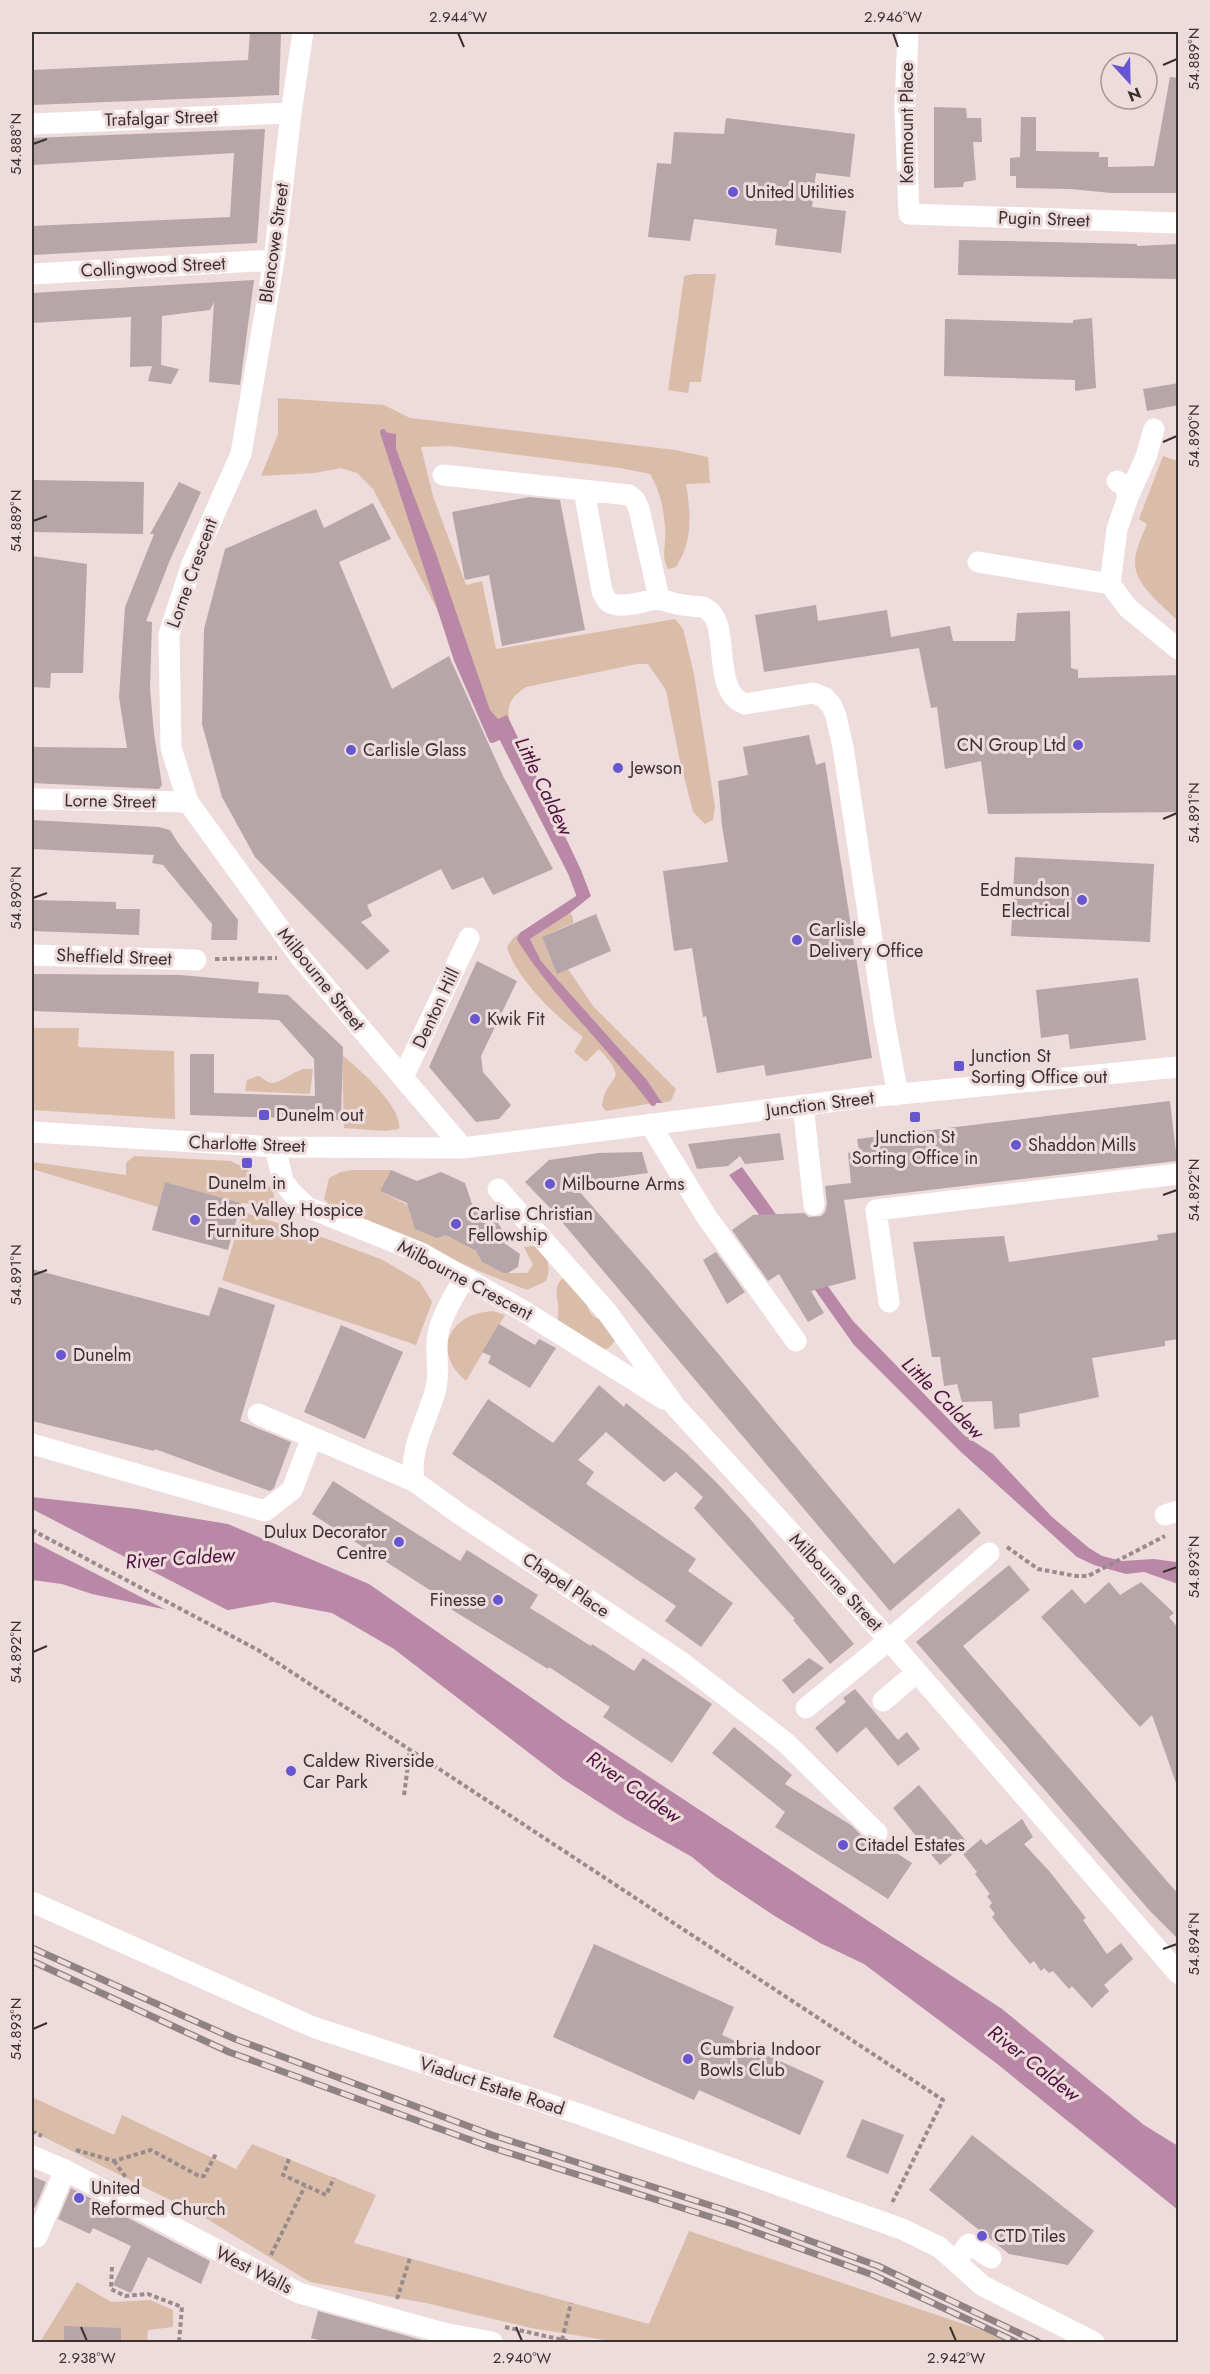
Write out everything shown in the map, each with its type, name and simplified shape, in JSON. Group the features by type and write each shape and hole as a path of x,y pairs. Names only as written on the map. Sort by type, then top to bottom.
{"street":[{"name":"Blencowe Street","path":"241,454 274,260 303,32"},
{"name":"Kenmount Place","path":"908,32 905,107 909,214"},
{"name":"Trafalgar Street","path":"32,124 291,113"},
{"name":"Pugin Street","path":"909,214 1179,223"},
{"name":"Collingwood Street","path":"32,274 274,260"},
{"path":"1110,584 1123,489 1146,458 1154,429"},
{"name":"Lorne Crescent","path":"188,802 171,748 169,634 192,564 241,454"},
{"path":"443,475 628,495 635,500 659,598"},
{"path":"584,490 602,591 611,604 659,598 670,603 704,608 711,613 718,630 727,687 737,701 746,704 813,693 824,697 832,706 843,747 885,1025 898,1095"},
{"path":"978,562 1110,584 1128,608 1174,646"},
{"name":"Lorne Street","path":"32,799 188,802"},
{"name":"Milbourne Street","path":"188,802 301,957 463,1148"},
{"name":"Denton Hill","path":"403,1077 469,938"},
{"name":"Sheffield Street","path":"32,955 196,960"},
{"name":"Junction Street","path":"463,1148 803,1105 1179,1067"},
{"path":"803,1105 814,1205"},
{"path":"650,1124 706,1216 796,1341"},
{"name":"Charlotte Street","path":"32,1132 275,1147 463,1148"},
{"name":"Milbourne Crescent","path":"275,1147 283,1181 307,1207 421,1253 522,1310 675,1406"},
{"path":"890,1302 876,1210 1179,1174"},
{"name":"Milbourne Street","path":"498,1189 607,1312 675,1406 889,1640 1179,1972"},
{"path":"414,1481 412,1467 414,1446 436,1390 437,1341 440,1326 464,1278"},
{"name":"Chapel Place","path":"258,1414 414,1481 458,1513 680,1661 785,1742 877,1833"},
{"path":"32,1444 265,1510 292,1490 312,1437"},
{"path":"806,1708 989,1553"},
{"path":"883,1701 917,1672"},
{"name":"Viaduct Estate Road","path":"32,1902 313,2026 582,2115 926,2239 956,2261 983,2286 1094,2343"},
{"name":"West Walls","path":"32,2156 65,2170 299,2293 444,2333 498,2335"},
{"path":"37,2237 65,2170"},
{"path":"956,2261 969,2244 991,2258"}],"path":[{"path":"196,960 301,957"},
{"path":"989,1553 1008,1547 1038,1569 1088,1576 1140,1547 1172,1519"},
{"path":"32,1530 258,1650 943,2100 883,2223"},
{"path":"404,1795 410,1750"},
{"path":"32,2131 53,2140"},
{"path":"74,2149 114,2161 151,2150 199,2176 204,2176 217,2152"},
{"path":"289,2159 283,2175 326,2195 334,2178"},
{"path":"114,2161 130,2184"},
{"path":"271,2256 305,2186"},
{"path":"261,2252 280,2261"},
{"path":"397,2299 410,2258"},
{"path":"112,2267 111,2289 124,2296 148,2294 182,2307 178,2343"},
{"path":"386,2296 406,2302"},
{"path":"562,2340 571,2303"},
{"path":"498,2335 562,2340 572,2343"}],"shaded area":[{"path":"716,274 701,382 690,382 688,393 668,390 684,276"},
{"path":"278,398 384,405 410,418 675,450 708,457 710,483 686,484 690,517 688,537 682,557 676,567 668,569 664,559 665,534 662,507 659,493 650,474 450,446 421,447 433,496 466,585 482,581 496,649 675,619 683,629 694,674 715,807 713,820 705,824 693,812 666,690 648,664 637,664 526,687 516,695 509,707 510,725 495,719 479,698 436,607 373,489 357,473 341,468 315,473 261,476 278,434"},
{"path":"1163,456 1178,461 1178,621 1146,589 1135,565 1137,549 1147,524 1139,519"},
{"path":"570,913 573,923 542,937 557,973 568,969 593,1006 676,1089 671,1101 662,1103 647,1080 541,961 530,939"},
{"path":"532,928 522,935 545,976 633,1076 653,1103 606,1111 602,1106 604,1095 616,1074 614,1068 599,1049 586,1062 574,1052 583,1037 561,1019 528,984 519,972 507,947 517,935"},
{"path":"32,1028 79,1028 78,1047 174,1051 175,1119 32,1110"},
{"path":"342,1055 387,1099 398,1120 399,1129 385,1131 344,1128"},
{"path":"303,1069 313,1069 310,1094 245,1091 247,1080 258,1076 274,1083"},
{"path":"134,1156 231,1161 247,1169 263,1184 273,1188 274,1198 270,1206 241,1203 165,1182 158,1207 32,1169 32,1162 126,1175 126,1163"},
{"path":"352,1170 391,1170 380,1191 459,1231 456,1240 476,1251 482,1262 503,1273 527,1273 533,1265 524,1247 533,1246 543,1250 548,1265 546,1281 527,1290 481,1272 328,1203 324,1199 329,1178"},
{"path":"243,1212 322,1237 383,1260 420,1282 432,1302 416,1345 222,1280"},
{"path":"567,1275 580,1285 592,1315 604,1320 617,1336 609,1348 600,1350 557,1325 557,1288 560,1281"},
{"path":"493,1311 505,1315 466,1381 449,1358 447,1346 450,1336 456,1326 466,1319 478,1313"},
{"path":"32,2097 114,2135 122,2115 236,2169 252,2144 376,2195 354,2243 649,2324 689,2231 990,2333 1009,2342 617,2342 531,2328 426,2303 310,2282 204,2217 32,2131"},
{"path":"77,2282 111,2302 150,2300 173,2310 173,2327 148,2330 147,2342 40,2342"}],"water":[{"path":"383,432 396,434 396,449 435,551 490,710 498,719 507,715 581,870 591,896 530,939 541,961 647,1080 662,1103 653,1103 551,982 520,939 522,935 579,897 571,873 501,737 492,740 457,660"},
{"path":"742,1167 853,1321 964,1435 993,1454 1052,1517 1089,1548 1102,1556 1122,1561 1154,1559 1176,1562 1178,1563 1178,1584 1144,1572 1126,1574 1094,1565 1077,1557 961,1452 854,1345 729,1175"},
{"name":"River Caldew","path":"32,1497 137,1509 228,1524 369,1584 572,1726 1002,2009 1144,2125 1178,2146 1178,2210 996,2063 864,1964 820,1943 773,1915 715,1876 692,1857 625,1819 563,1779 394,1649 332,1613 273,1602 196,1616 92,1594 62,1584 32,1580"}],"pier":[{"path":"32,1509 233,1613 196,1619 174,1614 32,1541"}],"building":[{"path":"250,32 281,32 279,95 32,105 32,70 248,60"},
{"path":"1170,77 1179,78 1179,193 1111,193 1071,189 1016,188 1016,176 1010,176 1010,158 1020,157 1021,117 1036,117 1036,151 1099,152 1099,157 1108,157 1108,167 1154,166"},
{"path":"934,107 966,108 967,118 981,118 982,142 973,142 976,180 964,182 963,187 934,188"},
{"name":"United Utilities","path":"726,118 855,134 850,177 816,173 812,207 846,211 841,253 775,245 777,229 694,219 690,241 648,237 657,163 671,164 674,132 724,134"},
{"path":"265,129 257,243 32,255 32,226 230,217 234,153 32,165 32,138"},
{"path":"959,240 1137,244 1137,246 1179,244 1179,279 958,275"},
{"path":"254,280 240,385 209,382 214,302 210,310 162,316 161,365 179,369 171,384 148,381 152,366 130,367 131,317 32,323 32,293"},
{"path":"1092,318 1096,388 1075,391 1075,380 944,376 945,319 1073,323 1073,320"},
{"path":"1179,383 1179,405 1147,411 1143,389"},
{"path":"32,480 144,482 143,534 32,532"},
{"path":"179,482 201,492 170,560 146,621 152,622 150,688 162,785 159,789 32,783 32,747 127,748 119,697 125,607 154,534 150,534"},
{"path":"529,497 560,500 585,630 502,646 489,575 465,580 452,512"},
{"name":"Carlisle Glass","path":"373,503 391,539 339,562 392,689 449,656 503,776 553,869 493,895 483,877 452,890 441,869 367,905 372,916 361,922 390,951 367,970 255,857 222,797 202,724 204,629 225,549 316,509 324,528"},
{"path":"32,556 87,564 83,673 51,673 50,688 32,687"},
{"name":"CN Group Ltd","path":"816,605 818,621 887,610 891,637 950,626 953,641 1015,641 1017,613 1070,611 1071,668 1078,670 1078,678 1179,675 1179,812 988,814 981,761 945,769 937,707 931,708 919,648 764,672 755,615"},
{"name":"Carlisle Delivery Office","path":"809,735 816,765 825,762 872,1058 766,1076 764,1065 717,1073 706,1016 703,1017 692,948 674,951 663,871 728,862 718,781 748,775 743,747"},
{"path":"32,820 159,827 170,830 238,920 237,940 211,940 212,924 163,865 152,863 154,855 32,849"},
{"name":"Edmundson Electrical","path":"1015,857 1154,864 1150,942 1011,936"},
{"path":"32,900 116,902 116,909 140,909 139,935 32,931"},
{"path":"596,914 611,951 557,974 542,937"},
{"name":"Kwik Fit","path":"477,961 517,981 481,1056 483,1072 511,1105 499,1119 476,1122 429,1067"},
{"path":"32,974 180,975 259,982 258,993 288,995 343,1047 341,1120 190,1115 190,1054 214,1054 214,1093 315,1096 314,1059 279,1020 32,1011"},
{"path":"1138,978 1146,1040 1070,1049 1068,1034 1041,1038 1036,990"},
{"name":"Shaddon Mills","path":"1170,1101 1177,1161 844,1200 856,1279 811,1291 824,1313 808,1322 779,1274 768,1281 732,1230 753,1215 804,1213 809,1217 821,1216 827,1204 825,1186 851,1183 848,1153 859,1151 857,1139"},
{"path":"780,1133 784,1160 745,1164 740,1156 728,1166 697,1169 688,1144"},
{"path":"642,1152 648,1173 572,1183 649,1271 894,1564 959,1508 981,1533 890,1611 551,1209 525,1182 549,1160 599,1153"},
{"name":"Carlise Christian Fellowship","path":"391,1170 417,1181 441,1172 465,1183 473,1207 495,1219 502,1229 497,1238 520,1254 518,1267 508,1273 503,1273 482,1262 476,1251 446,1235 437,1238 415,1229 407,1203 380,1191"},
{"name":"Eden Valley Hospice Furniture Shop","path":"165,1182 241,1203 228,1250 152,1230"},
{"path":"1179,1232 1179,1339 1165,1341 1165,1346 1092,1358 1099,1397 1019,1414 1020,1427 994,1429 992,1401 962,1402 957,1384 944,1386 940,1357 932,1357 913,1242 1004,1236 1009,1262 1158,1240 1157,1235"},
{"path":"716,1252 745,1292 727,1304 703,1260"},
{"path":"32,1269 209,1316 219,1287 275,1305 240,1421 291,1442 274,1488 270,1491 155,1449 154,1451 32,1421"},
{"path":"499,1324 535,1345 539,1339 556,1348 530,1388 488,1363 491,1356 482,1352"},
{"path":"341,1325 403,1352 365,1439 304,1412"},
{"path":"599,1385 624,1407 626,1403 686,1453 717,1483 751,1520 854,1644 830,1664 793,1620 795,1619 694,1508 703,1497 676,1472 664,1482 606,1432 578,1460 594,1472 586,1484 696,1559 688,1571 733,1603 701,1647 665,1621 676,1606 452,1454 488,1399 553,1443"},
{"path":"333,1481 460,1561 467,1550 538,1595 530,1608 591,1646 592,1644 634,1671 643,1658 712,1704 672,1763 603,1717 610,1707 549,1667 548,1669 436,1600 439,1596 312,1514"},
{"path":"1009,1565 1030,1590 963,1646 1179,1895 1179,1940 1150,1911 916,1642"},
{"path":"1109,1582 1120,1595 1141,1582 1174,1613 1169,1617 1179,1629 1179,1782 1176,1783 1152,1715 1140,1727 1041,1617 1072,1589 1085,1604"},
{"path":"809,1658 824,1668 793,1694 782,1680"},
{"path":"855,1689 898,1740 907,1732 920,1749 898,1766 866,1727 837,1753 815,1728 846,1702 843,1698"},
{"name":"Citadel Estates","path":"734,1727 792,1775 785,1784 851,1825 868,1842 874,1845 882,1844 912,1863 888,1899 775,1827 785,1812 712,1753"},
{"path":"919,1785 967,1842 940,1865 893,1808"},
{"path":"1022,1819 1033,1837 1024,1844 1050,1872 1086,1918 1083,1920 1107,1954 1121,1943 1133,1959 1104,1985 1109,1991 1092,2008 1072,1986 1069,1989 1053,1971 1049,1973 1044,1968 1041,1971 1034,1961 1030,1964 1013,1944 992,1917 995,1914 989,1906 992,1903 987,1896 990,1894 963,1854 981,1839 986,1845"},
{"name":"Cumbria Indoor Bowls Club","path":"594,1944 734,2007 722,2035 824,2081 800,2135 699,2090 694,2100 553,2037"},
{"path":"862,2119 904,2135 888,2174 846,2157"},
{"path":"972,2135 1094,2231 1068,2265 1009,2254 929,2190"},
{"path":"32,2176 46,2182 35,2208 32,2207"},
{"path":"71,2188 210,2261 201,2284 148,2257 131,2293 113,2285 131,2246 93,2228 90,2234 58,2219"},
{"path":"318,2311 422,2340 422,2343 330,2343 311,2338"},
{"path":"64,2326 121,2328 121,2343 64,2343"}],"waterway":[{"name":"Little Caldew","path":"383,432 457,660 492,740 501,736 571,873 580,897 522,935 520,939 551,982 653,1103"}],"railway":[{"path":"32,1948 235,2039 492,2135 740,2215 878,2266 1038,2342"},
{"path":"32,1961 229,2052 487,2146 736,2225 873,2275 1016,2342"}],"place":[{"name":"United Utilities","path":"733,192"},
{"name":"CN Group Ltd","path":"1078,745"},
{"name":"Carlisle Glass","path":"351,750"},
{"name":"Jewson","path":"618,768"},
{"name":"Edmundson Electrical","path":"1082,900"},
{"name":"Carlisle Delivery Office","path":"797,940"},
{"name":"Kwik Fit","path":"475,1019"},
{"name":"Junction St Sorting Office out","path":"959,1066"},
{"name":"Dunelm out","path":"264,1115"},
{"name":"Junction St Sorting Office in","path":"915,1117"},
{"name":"Shaddon Mills","path":"1016,1145"},
{"name":"Dunelm in","path":"247,1163"},
{"name":"Milbourne Arms","path":"550,1184"},
{"name":"Eden Valley Hospice Furniture Shop","path":"195,1220"},
{"name":"Carlise Christian Fellowship","path":"456,1224"},
{"name":"Dunelm","path":"61,1355"},
{"name":"Dulux Decorator Centre","path":"399,1542"},
{"name":"Finesse","path":"498,1600"},
{"name":"Caldew Riverside Car Park","path":"291,1771"},
{"name":"Citadel Estates","path":"843,1845"},
{"name":"Cumbria Indoor Bowls Club","path":"688,2059"},
{"name":"United Reformed Church","path":"79,2198"},
{"name":"CTD Tiles","path":"982,2236"}]}
